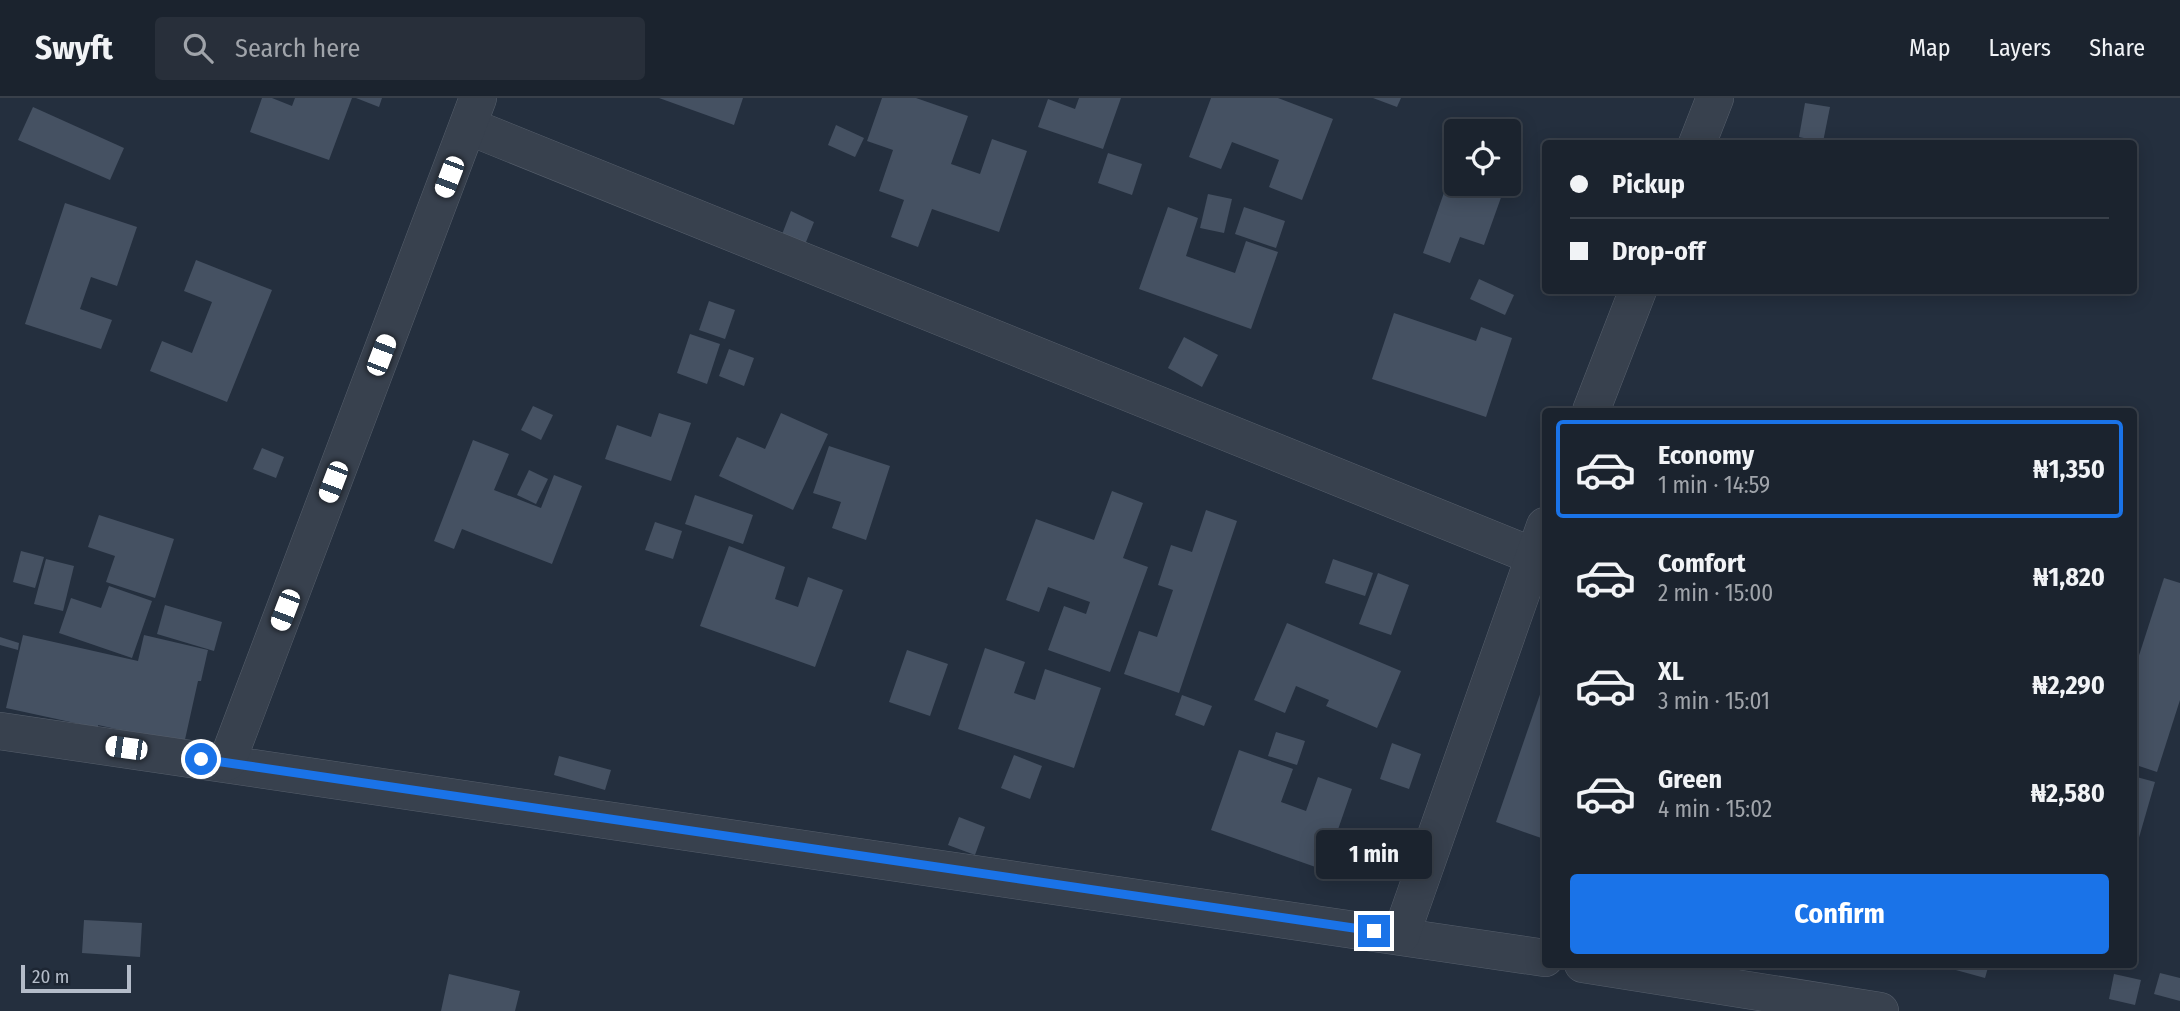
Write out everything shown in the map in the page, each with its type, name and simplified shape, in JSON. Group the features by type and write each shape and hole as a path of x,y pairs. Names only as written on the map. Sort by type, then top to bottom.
{"street":[{"path":"1698,140 1706,101"},
{"path":"227,762 473,112 1539,541 1401,935"},
{"path":"1592,408 1637,294"},
{"path":"0,731 227,762 1542,958"},
{"path":"1608,968 1880,1011"}],"building":[{"path":"262,98 272,98 292,106 295,98 352,98 329,160 250,132"},
{"path":"356,98 382,98 379,107"},
{"path":"659,98 743,98 734,125"},
{"path":"882,98 916,98 968,116 951,164 980,174 992,139 1027,151 999,232 932,209 918,247 891,237 904,200 879,191 893,150 867,141"},
{"path":"1079,98 1121,98 1103,149 1038,127 1048,99 1075,109"},
{"path":"1211,98 1278,98 1333,119 1302,200 1269,187 1279,160 1232,142 1221,169 1189,157"},
{"path":"1373,98 1401,98 1397,107"},
{"path":"1805,103 1830,107 1823,140 1799,137"},
{"path":"33,107 124,148 110,180 18,140"},
{"path":"836,125 864,138 855,157 828,145"},
{"path":"1108,153 1142,164 1132,195 1098,183"},
{"path":"1444,193 1444,196 1502,196 1484,245 1460,237 1450,263 1423,253"},
{"path":"1208,194 1232,199 1224,233 1200,228"},
{"path":"65,203 137,227 117,286 91,277 80,309 112,320 101,349 25,324"},
{"path":"1168,207 1198,218 1186,256 1235,273 1246,241 1278,252 1251,329 1139,289"},
{"path":"1244,207 1285,221 1276,248 1235,234"},
{"path":"791,211 814,222 804,247 781,237"},
{"path":"196,260 272,290 227,402 150,371 162,341 192,353 212,302 184,291"},
{"path":"1479,279 1514,295 1505,315 1470,299"},
{"path":"709,301 735,310 725,339 699,330"},
{"path":"1394,313 1476,341 1481,327 1512,338 1486,417 1372,379"},
{"path":"690,334 720,344 707,384 677,373"},
{"path":"1184,337 1218,355 1202,387 1168,368"},
{"path":"729,349 754,358 744,386 719,376"},
{"path":"533,406 553,415 541,440 521,430"},
{"path":"659,413 691,423 671,481 605,459 617,425 651,437"},
{"path":"781,413 828,434 793,510 719,476 737,437 765,449"},
{"path":"473,440 509,454 494,490 541,508 554,475 582,486 552,564 462,529 454,549 434,541"},
{"path":"829,446 890,466 866,540 832,528 841,502 813,493"},
{"path":"262,448 284,457 276,478 253,469"},
{"path":"529,470 548,479 536,504 517,495"},
{"path":"1112,491 1143,503 1123,558 1148,567 1110,672 1048,650 1064,606 1086,614 1090,602 1048,587 1039,612 1006,600 1036,519 1094,540"},
{"path":"695,495 753,515 743,544 685,524"},
{"path":"1206,510 1237,521 1179,693 1124,674 1139,631 1157,637 1173,590 1158,585 1171,545 1192,552"},
{"path":"99,515 174,539 155,598 106,582 115,556 88,547"},
{"path":"655,522 682,531 673,559 645,550"},
{"path":"729,546 785,567 775,599 798,607 808,577 843,590 815,667 700,626"},
{"path":"21,551 44,557 35,588 13,582"},
{"path":"46,559 74,566 63,611 34,604"},
{"path":"1333,559 1373,573 1365,596 1325,583"},
{"path":"1378,573 1409,585 1391,635 1359,624"},
{"path":"2164,578 2180,583 2180,700 2157,772 2137,765 2137,662"},
{"path":"109,586 152,601 132,658 59,633 71,598 101,608"},
{"path":"165,605 222,622 214,651 157,634"},
{"path":"1287,623 1401,671 1377,728 1326,706 1329,700 1296,686 1285,713 1254,700"},
{"path":"23,635 138,661 144,635 208,650 184,744 6,708"},
{"path":"0,637 19,643 18,650 0,645"},
{"path":"985,648 1025,662 1014,693 1035,700 1045,669 1101,688 1074,768 958,729"},
{"path":"907,650 948,664 930,716 889,702"},
{"path":"1542,689 1542,838 1496,822"},
{"path":"1182,695 1212,706 1204,726 1175,715"},
{"path":"1276,732 1305,741 1297,765 1268,756"},
{"path":"1392,743 1421,754 1409,789 1380,779"},
{"path":"1239,750 1293,769 1281,802 1306,811 1318,777 1352,789 1324,870 1211,830"},
{"path":"1014,755 1042,766 1030,799 1001,788"},
{"path":"559,756 611,770 605,790 554,775"},
{"path":"2137,777 2155,782 2137,845"},
{"path":"959,817 985,827 975,855 948,845"},
{"path":"84,920 142,923 140,957 82,953"},
{"path":"1949,968 1988,968 1985,978"},
{"path":"2160,973 2180,978 2180,1001 2154,994"},
{"path":"449,974 520,991 515,1011 441,1011"},
{"path":"2114,974 2141,980 2135,1005 2109,999"}],"route":[{"path":"201,759 1374,931"}]}
